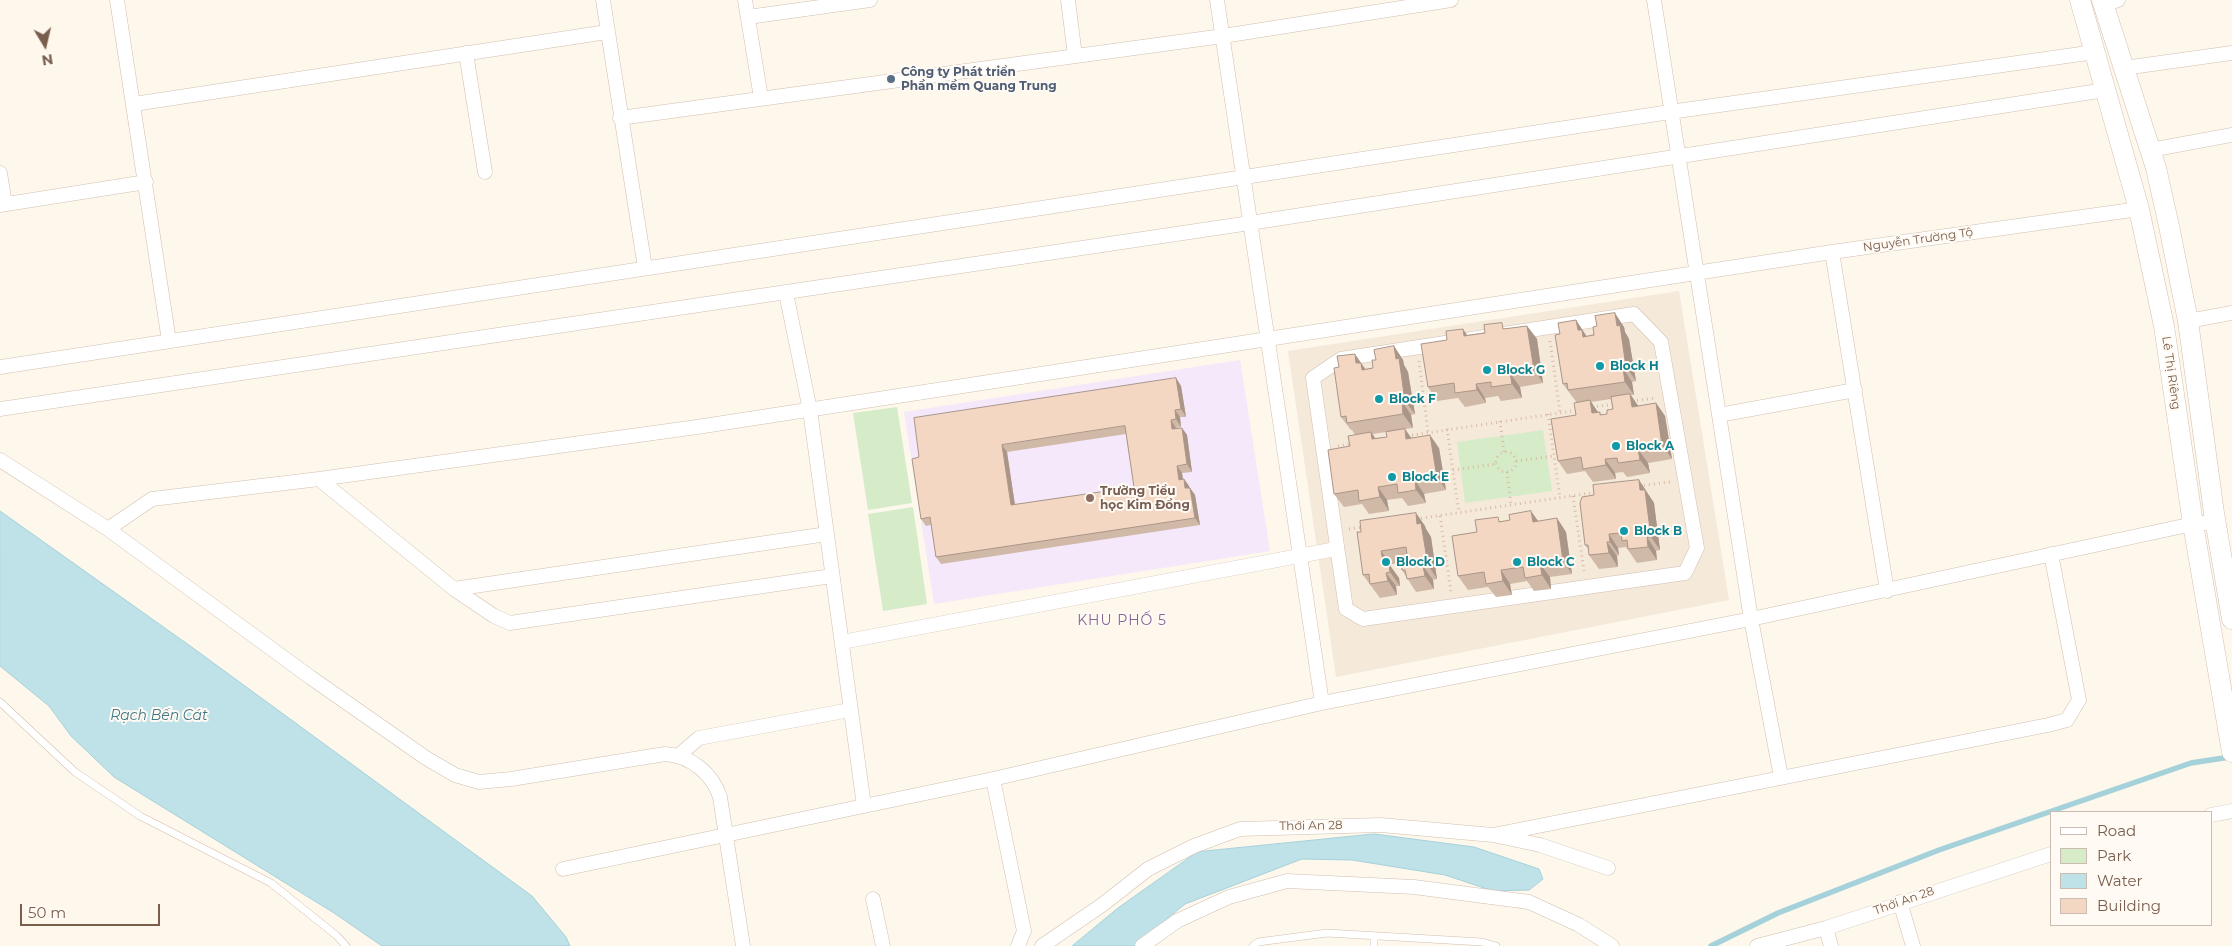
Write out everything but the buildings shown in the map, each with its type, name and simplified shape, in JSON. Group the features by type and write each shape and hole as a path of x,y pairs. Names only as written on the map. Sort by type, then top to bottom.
{"street":[{"path":"117,0 169,341"},
{"path":"603,0 645,268"},
{"path":"745,0 761,98"},
{"path":"748,17 870,0"},
{"path":"1068,0 1075,56"},
{"path":"1217,0 1322,703"},
{"path":"620,118 1223,36 1371,6 1451,0"},
{"path":"1654,0 1670,112 1751,619 1781,777"},
{"name":"Lê Thị Riêng","path":"2080,0 2139,209 2164,326 2193,524 2232,752"},
{"name":"Lê Thị Riêng","path":"2108,2 2124,68 2150,150 2167,218 2188,321 2216,522 2232,619"},
{"path":"134,104 607,32"},
{"path":"0,367 1670,112 2095,52"},
{"path":"466,53 485,172"},
{"path":"2124,68 2232,53"},
{"path":"0,409 1250,223 1678,158 2105,90"},
{"path":"2150,150 2232,135"},
{"path":"0,173 3,204 146,182"},
{"name":"Nguyễn Trường Tộ","path":"108,529 152,499 319,479 810,410 1832,252 2139,209"},
{"path":"1832,252 1887,590"},
{"path":"786,293 810,410 864,806"},
{"path":"2188,321 2232,313"},
{"path":"1634,314 1661,342 1697,548 1685,573 1362,619 1346,609 1336,549 1314,378 1341,359 1416,347 1634,314"},
{"path":"1718,414 1855,390"},
{"path":"0,460 108,529 310,677 426,758 455,775 479,782 511,780 665,754 679,755 704,770 715,783 720,797 743,946"},
{"path":"319,479 454,589 494,616 510,623 832,576"},
{"path":"563,870 993,779 1322,703 1751,619 2193,524 2216,522"},
{"path":"454,589 827,534"},
{"path":"842,642 1336,549"},
{"path":"1493,835 2066,720 2079,700 2051,554"},
{"path":"679,755 699,738 850,710"},
{"path":"993,779 1024,931 1018,946"},
{"path":"2212,815 2232,812"},
{"name":"Thới An 28","path":"1042,946 1148,869 1194,846 1240,828 1381,825 1493,835 1540,845 1608,868"},
{"name":"Thới An 28","path":"1757,946 1826,928 1900,902 2050,854"},
{"path":"1142,946 1177,921 1229,896 1286,881 1414,887 1529,902 1579,925 1612,946"},
{"path":"873,899 884,946"},
{"path":"1900,902 1913,946"},
{"path":"1826,928 1831,946"}],"lane":[{"path":"0,702 75,772 140,816 271,883 337,936 346,946"},
{"path":"1253,946 1258,942 1328,933 1482,942 1496,946"},
{"path":"1374,936 1374,946"}],"path":[{"path":"1548,327 1560,412"},
{"path":"1416,347 1428,432"},
{"path":"1400,437 1671,396"},
{"path":"1548,414 1560,498"},
{"path":"1500,421 1504,452"},
{"path":"1448,429 1460,513"},
{"path":"1323,448 1361,442"},
{"path":"1504,452 1514,455 1516,461 1514,468 1507,472 1500,470 1496,464 1498,455 1504,452"},
{"path":"1516,461 1554,456"},
{"path":"1453,470 1496,464"},
{"path":"1507,472 1511,505"},
{"path":"1638,486 1685,479"},
{"path":"1411,520 1601,492"},
{"path":"1573,496 1586,587"},
{"path":"1440,516 1453,606"},
{"path":"1334,531 1373,526"}],"shaded area":[{"path":"1679,291 1729,600 1336,677 1288,351"},
{"name":"Trường Tiểu học Kim Đồng","path":"1240,360 1270,551 934,604 904,412"}],"green space":[{"path":"897,407 912,503 868,510 853,413"},
{"path":"1543,430 1552,491 1465,503 1457,442"},
{"path":"913,507 927,604 883,611 868,514"}],"water":[{"name":"Rạch Bến Cát","path":"0,511 193,648 532,896 566,937 570,946 382,946 334,913 114,777 71,736 49,706 0,666"},
{"path":"1374,834 1474,847 1539,869 1543,879 1529,890 1493,891 1445,875 1352,860 1302,859 1185,904 1134,946 1072,946 1118,908 1197,852"}],"waterway":[{"path":"2052,811 2191,763 2230,757"},
{"path":"1711,946 1778,913 1939,850 2050,812"}],"place":[{"name":"Công ty Phát triển Phần mềm Quang Trung","path":"891,79"},
{"name":"Block H","path":"1600,366"},
{"name":"Block G","path":"1487,370"},
{"name":"Block F","path":"1379,399"},
{"name":"Block A","path":"1616,446"},
{"name":"Block E","path":"1392,477"},
{"name":"Trường Tiểu học Kim Đồng","path":"1090,498"},
{"name":"Block B","path":"1624,531"},
{"name":"Block D","path":"1386,562"},
{"name":"Block C","path":"1517,562"}],"district":[{"name":"KHU PHỐ 5","path":"1122,621"}]}
